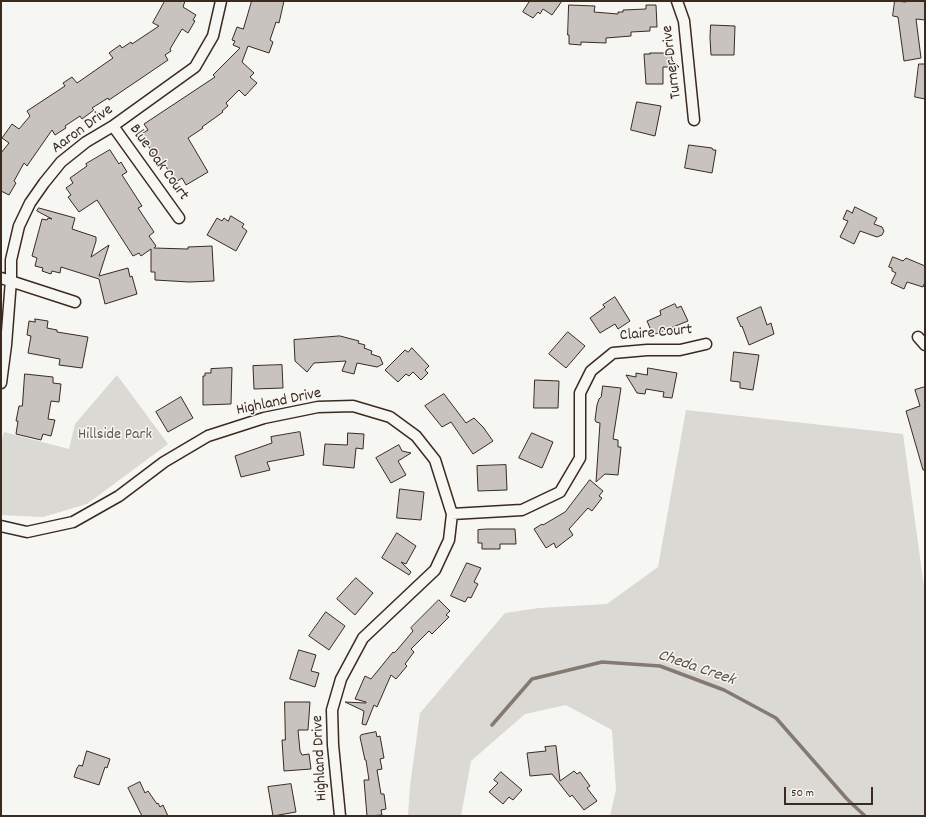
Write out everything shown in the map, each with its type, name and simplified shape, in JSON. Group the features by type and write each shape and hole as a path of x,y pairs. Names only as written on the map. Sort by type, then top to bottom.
{"street":[{"name":"Aaron Drive","path":"1,383 6,345 6,279 19,226 30,203 61,162 86,142 113,126 196,67 212,36 221,1"},
{"name":"Turner Drive","path":"677,1 684,21 694,120"},
{"name":"Blue Oak Court","path":"113,126 179,218"},
{"path":"6,279 75,302"},
{"name":"Claire Court","path":"452,514 522,510 560,492 580,458 580,393 591,371 613,353 647,350 680,350 706,344"},
{"name":"Highland Drive","path":"1,526 27,532 73,522 119,496 164,462 208,436 264,418 310,408 353,406 390,417 416,436 435,460 452,514 449,540 435,570 363,638 341,679 332,710 333,745 340,816"}],"green space":[{"name":"Hillside Park","path":"117,375 168,444 87,504 43,517 1,515 1,443 4,432 69,449 75,424"},
{"path":"686,410 903,434 925,594 925,816 610,816 616,790 612,730 566,705 525,714 471,761 461,816 408,816 410,786 420,713 505,613 539,608 607,604 658,567"}],"building":[{"path":"165,1 185,1 183,7 196,15 193,20 195,21 188,33 182,29 170,49 171,51 165,55 168,60 109,100 108,98 92,108 94,110 82,119 80,116 55,135 52,130 27,166 24,163 14,181 16,183 9,195 1,191 1,153 9,143 2,138 12,124 19,129 30,116 27,111 65,86 63,83 72,77 77,83 113,58 109,53 120,45 122,48 131,42 132,44 159,26 153,23"},
{"path":"252,1 284,1 279,23 276,22 270,40 273,42 269,53 248,46 242,62 254,73 250,77 257,83 245,96 239,90 226,103 228,106 222,111 223,112 188,138 208,172 186,185 182,178 176,182 158,155 155,157 141,134 148,130 144,124 215,77 213,75 240,48 233,45 235,41 232,40 237,27 243,29"},
{"path":"530,1 562,1 552,15 543,9 540,14 538,12 533,18 523,12"},
{"path":"895,1 925,1 925,20 916,19 921,58 904,61 898,17 893,16"},
{"path":"569,5 595,6 594,12 618,14 618,12 623,12 623,10 646,9 646,5 656,5 657,27 650,27 650,31 631,32 631,36 606,38 606,43 581,42 581,45 569,44"},
{"path":"711,25 735,26 734,55 711,55"},
{"path":"671,53 672,60 679,67 663,67 663,84 646,84 644,54"},
{"path":"919,64 925,64 925,99 915,97"},
{"path":"637,102 661,106 655,136 631,130"},
{"path":"689,145 712,148 713,150 716,150 712,173 685,168"},
{"path":"110,150 119,164 121,162 127,172 122,175 142,206 138,208 154,232 149,236 156,246 154,248 188,249 188,247 212,246 214,281 189,282 155,280 155,272 151,272 151,249 141,256 139,253 133,256 97,200 79,212 68,197 71,195 66,188 73,183 70,178 87,166 86,164"},
{"path":"855,207 877,218 874,224 882,227 884,231 882,235 877,237 860,231 854,244 840,237 848,221 843,219 847,210 852,213"},
{"path":"39,208 75,218 72,229 96,237 91,257 109,245 99,276 128,268 137,294 105,304 99,279 61,267 60,273 52,271 51,274 42,271 43,268 35,266 37,258 32,256 42,219 52,219 37,211"},
{"path":"231,216 244,224 242,227 247,231 236,251 207,235 217,218 222,221 224,218 228,221"},
{"path":"893,257 903,261 906,258 925,266 925,282 923,287 907,282 904,289 891,283 896,273 889,267"},
{"path":"615,297 630,321 618,329 615,324 600,333 590,318 605,307 603,305"},
{"path":"675,304 677,308 681,306 688,321 653,335 647,321 661,315 660,311"},
{"path":"761,307 767,325 771,323 774,334 749,345 742,326 741,327 737,318"},
{"path":"35,319 48,321 47,328 57,330 57,332 88,337 82,368 59,365 60,359 28,353 31,336 27,335 29,321 35,322"},
{"path":"568,332 585,346 566,368 549,354"},
{"path":"340,336 359,341 358,343 365,345 364,348 372,351 371,354 380,357 383,364 377,367 357,363 354,374 342,371 346,361 314,363 307,372 295,361 294,340"},
{"path":"412,348 429,366 425,370 428,373 421,380 413,372 409,376 406,374 398,382 385,370 405,350 408,352"},
{"path":"734,352 759,355 753,390 740,388 740,382 731,381"},
{"path":"282,365 283,388 254,389 253,366"},
{"path":"232,368 231,404 203,405 203,376 205,376 205,373 211,373 211,369"},
{"path":"648,368 677,373 672,398 663,397 664,392 646,389 645,394 637,393 626,375 636,377 636,373 647,375"},
{"path":"25,374 53,377 53,383 61,384 59,402 51,401 48,419 55,420 51,436 43,434 41,440 16,434 18,421 16,421 19,406 22,406"},
{"path":"535,380 559,381 558,408 534,408"},
{"path":"603,386 621,388 613,439 618,440 618,447 621,447 618,475 605,474 596,482 600,423 596,422 595,420 597,405 601,397"},
{"path":"925,387 925,470 923,470 906,411 920,406 915,390"},
{"path":"444,394 466,423 474,418 483,427 493,441 473,454 451,422 442,427 425,406"},
{"path":"181,397 193,418 168,432 156,412"},
{"path":"300,432 304,455 267,462 270,470 241,477 235,456 272,443 271,437"},
{"path":"348,433 364,434 363,449 356,448 354,468 323,465 325,444 347,445"},
{"path":"532,433 553,442 542,468 519,458"},
{"path":"399,445 402,451 411,453 398,461 406,475 391,483 376,458"},
{"path":"506,465 507,490 478,491 477,466"},
{"path":"590,480 603,491 599,496 602,498 592,511 588,508 569,529 573,535 556,548 554,543 546,548 534,529 565,512"},
{"path":"400,489 424,492 421,520 397,518"},
{"path":"515,529 516,544 500,544 500,549 482,549 482,543 478,543 478,530"},
{"path":"397,533 416,546 406,564 401,562 411,572 409,575 382,558"},
{"path":"467,563 481,568 474,582 478,584 471,598 468,597 465,602 451,596"},
{"path":"356,578 373,593 355,615 337,599"},
{"path":"439,600 450,611 446,615 449,617 432,634 429,631 411,649 414,652 405,664 407,666 396,679 391,675 377,707 374,705 366,725 362,724 364,711 345,702 366,703 355,699 365,676 371,679 393,652 394,653 397,650 413,631 411,628"},
{"path":"326,612 345,626 329,650 309,636"},
{"path":"299,650 316,655 311,671 319,673 315,687 290,679"},
{"path":"285,702 310,702 308,730 298,730 300,751 302,755 309,754 311,769 284,771 282,740 285,740"},
{"path":"376,732 377,737 380,736 384,758 380,759 382,769 377,770 381,794 384,794 386,809 381,810 382,815 367,816 364,780 369,780 360,737 361,735"},
{"path":"556,746 560,781 574,771 577,774 580,772 590,786 587,788 597,801 584,810 572,795 570,797 552,774 530,776 527,753 546,751 545,747"},
{"path":"87,751 110,759 107,768 105,767 99,785 74,777 79,765 82,766"},
{"path":"501,772 522,790 513,800 509,797 503,804 489,792 498,783 494,780"},
{"path":"140,782 145,793 148,791 160,807 163,805 168,816 142,816 128,788"},
{"path":"291,784 296,812 273,816 268,787"}],"waterway":[{"name":"Cheda Creek","path":"492,725 532,679 602,662 660,666 724,690 776,718 847,799 865,816"}]}
